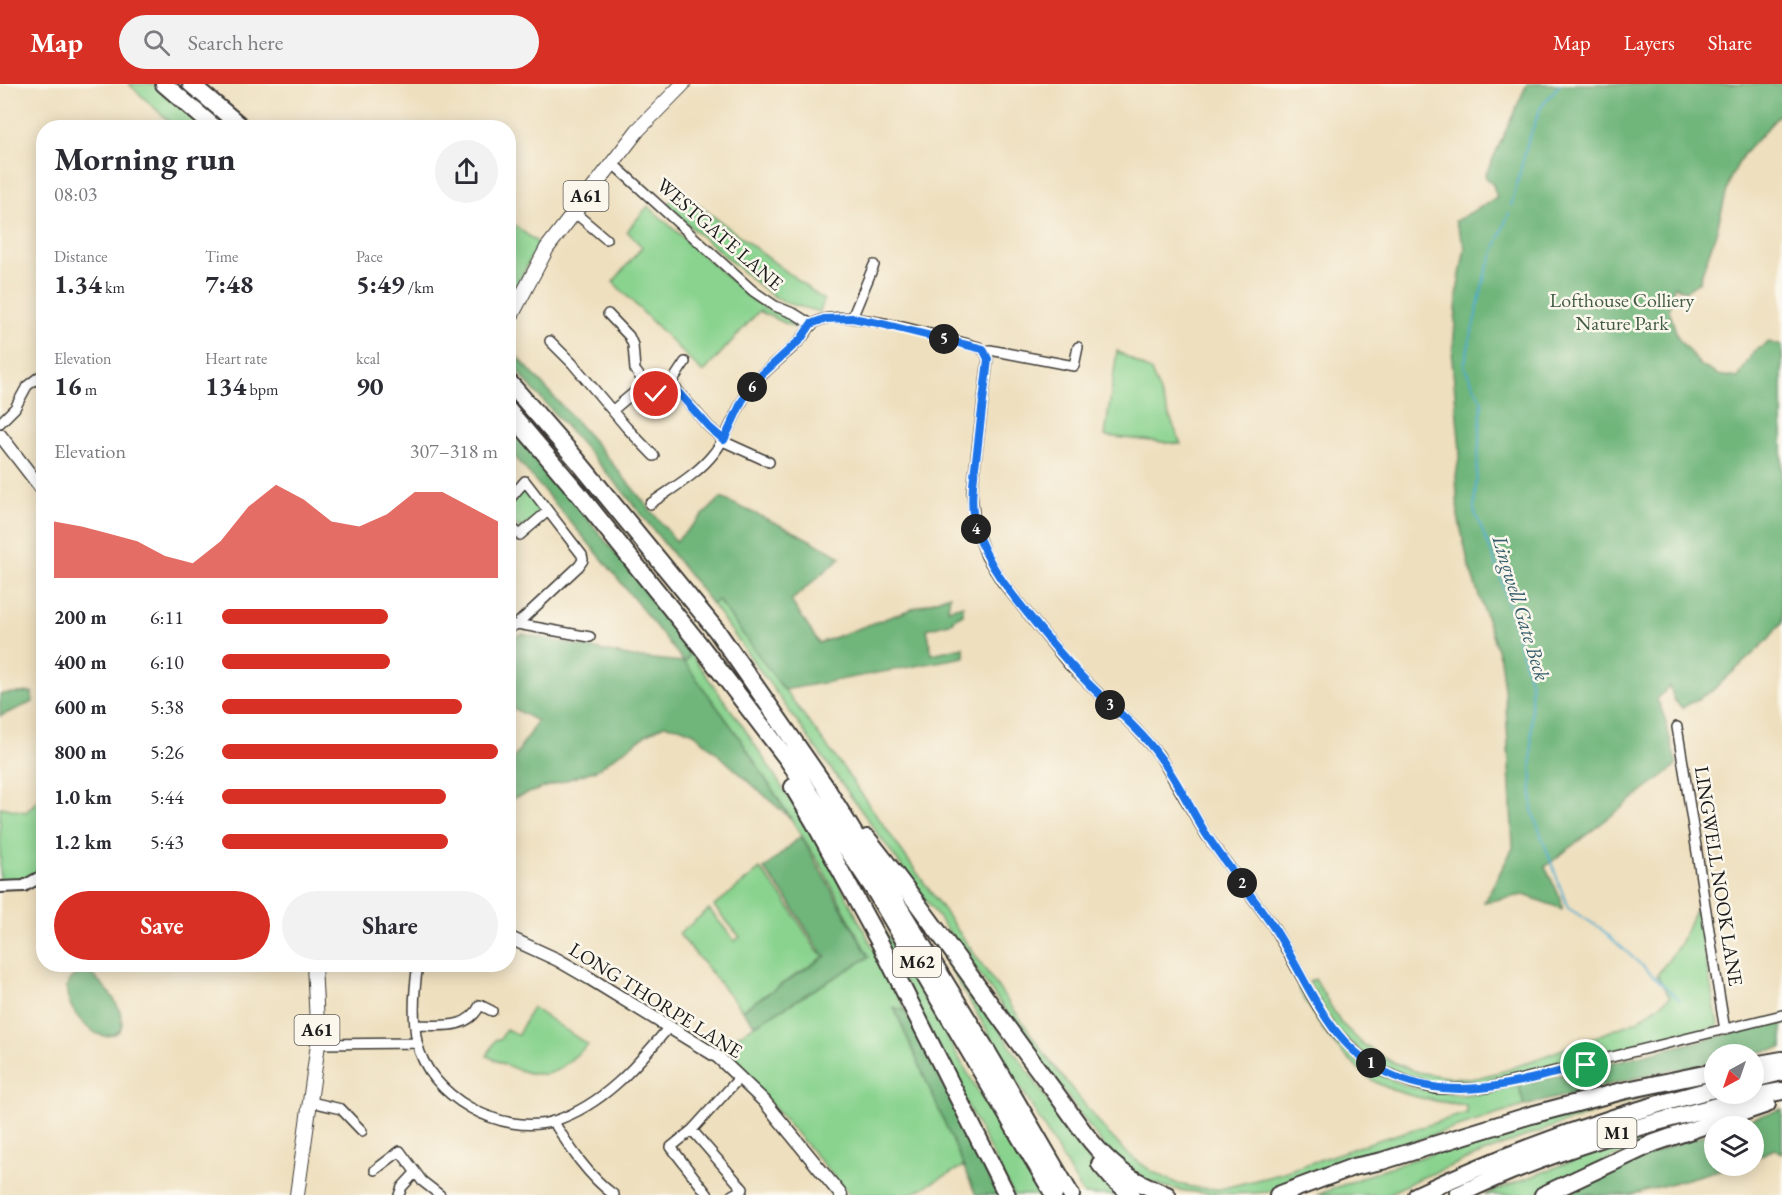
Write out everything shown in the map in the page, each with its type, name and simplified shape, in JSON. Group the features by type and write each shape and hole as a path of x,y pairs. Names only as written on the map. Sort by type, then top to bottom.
{"highway":[{"path":"164,84 206,120"},
{"path":"191,84 234,120"},
{"name":"M62","path":"516,390 577,460 717,631 825,786 984,1046 1071,1195"},
{"name":"M62","path":"516,419 700,645 788,760 875,891 1054,1195"},
{"path":"768,736 776,760 814,822 881,945 1007,1195"},
{"name":"M62","path":"825,786 909,889 1031,1062"},
{"path":"1764,1063 1782,1060"},
{"path":"1031,1062 1058,1106 1092,1154 1112,1178 1132,1195"},
{"path":"1031,1062 1099,1151 1119,1170 1167,1195"},
{"path":"1764,1076 1782,1072"},
{"path":"1278,1195 1353,1167 1382,1161 1580,1101 1704,1074"},
{"name":"M1","path":"1458,1195 1503,1175 1623,1131 1782,1091"},
{"name":"M1","path":"1417,1195 1471,1170 1560,1135 1653,1105 1704,1092"},
{"path":"1543,1195 1654,1143 1782,1099"},
{"path":"1302,1195 1382,1161"}],"main road":[{"name":"A61","path":"516,307 547,248 638,130 683,84"},
{"path":"0,435 36,482"},
{"name":"LONG THORPE LANE","path":"516,941 565,964 718,1057 786,1126 841,1195"},
{"name":"A61","path":"297,1195 318,1044 314,972"}],"street":[{"name":"WESTGATE LANE","path":"612,163 753,291 775,306 811,324"},
{"path":"574,212 606,239"},
{"path":"852,318 874,265"},
{"path":"608,314 629,336 633,345 635,370 651,392 656,394 671,388 678,391 709,427 724,440 769,462"},
{"path":"650,504 710,459 724,440 749,390 766,369 801,339 811,324 824,319 852,318 982,350 1074,366 1078,347"},
{"path":"550,341 654,456"},
{"path":"982,350 988,359 972,492 975,526 986,556 1002,582 1068,664 1135,728 1159,755 1206,835 1273,926 1318,1007 1335,1032 1358,1054 1382,1071 1412,1083 1436,1089 1486,1088 1782,1015"},
{"path":"671,388 673,380 685,362"},
{"path":"0,423 15,408 27,386 36,379"},
{"path":"613,410 644,384"},
{"path":"516,492 525,481 582,555 582,562 579,566 516,624"},
{"path":"516,531 520,535 548,511"},
{"path":"516,627 590,637"},
{"name":"LINGWELL NOOK LANE","path":"1677,727 1725,1030"},
{"path":"0,887 24,886 36,879"},
{"path":"417,972 415,1025 417,1043 423,1059 450,1093 472,1108 505,1123 523,1126 553,1122 601,1098 633,1069 669,1026"},
{"path":"415,1025 462,1023 476,1013 480,1005 492,1011"},
{"path":"318,1044 417,1043"},
{"path":"708,1195 671,1147 692,1130 740,1077"},
{"path":"311,1102 341,1109 362,1131"},
{"path":"553,1122 576,1155 605,1189 614,1195"},
{"path":"692,1130 743,1189 732,1195"},
{"path":"375,1170 400,1151 415,1173 430,1189 440,1195"},
{"path":"399,1195 402,1187 415,1173"}],"green space":[{"path":"129,84 152,84 195,120 168,120"},
{"name":"Lofthouse Colliery Nature Park","path":"1527,84 1782,84 1782,112 1743,155 1730,179 1716,233 1699,282 1686,291 1674,286 1669,310 1678,338 1701,366 1718,375 1738,378 1753,352 1769,342 1782,346 1782,622 1767,641 1712,691 1682,708 1674,700 1670,686 1657,699 1677,765 1545,867 1561,899 1562,909 1524,895 1484,902 1513,848 1506,705 1500,659 1469,566 1458,516 1456,476 1460,451 1452,360 1458,286 1465,247 1455,221 1497,198 1493,185 1485,176"},
{"path":"680,191 824,300 820,312 783,302 767,292 666,206"},
{"path":"648,206 754,301 796,320 800,325 800,330 759,311 703,373 613,282 642,247 627,231"},
{"path":"516,226 538,243 516,289"},
{"path":"1117,351 1151,371 1181,444 1105,436"},
{"path":"516,355 598,446 676,541 721,498 793,531 841,557 791,601 819,643 950,595 948,609 963,605 963,614 952,620 953,622 927,629 932,654 963,647 965,657 784,690 718,600 712,604 621,489 516,370"},
{"path":"516,435 648,594 690,653 685,663 739,737 790,818 694,733 679,727 664,725 596,770 516,797 516,755 537,721 516,710 516,636 523,634 633,657 684,662 603,560 516,458"},
{"path":"526,490 532,495 536,500 538,511 532,521 520,528 516,525 516,497"},
{"path":"717,599 844,769 1052,1064 1106,1131 1128,1154 1153,1172 1178,1184 1220,1189 1272,1176 1467,1113 1466,1105 1409,1095 1374,1082 1340,1051 1325,1032 1298,988 1303,985 1318,1012 1379,1074 1409,1087 1461,1095 1489,1092 1519,1085 1524,1106 1364,1157 1269,1192 1224,1194 1191,1191 1161,1186 1143,1178 1107,1151 712,604"},
{"path":"690,653 744,728 820,846 906,1011 894,1008 964,1166 909,1195 850,1195 730,1060 731,1054 720,1046 869,957 821,866 739,737 684,662"},
{"path":"32,692 33,702 0,716 0,694"},
{"path":"36,802 36,874 22,882 0,882 0,807 26,812"},
{"path":"801,836 869,957 755,1025 742,1010 826,956 819,950 787,898 764,869"},
{"path":"760,869 785,900 817,951 825,956 742,1010 679,934 709,909 735,941 740,937 714,906"},
{"path":"859,887 1039,1195 1013,1195 857,888"},
{"path":"911,902 1089,1160 1103,1178 1122,1195 1084,1195"},
{"path":"1696,908 1718,1024 1716,1027 1488,1085 1436,1085 1383,1067 1360,1051 1337,1029 1309,982 1315,979 1340,1022 1365,1046 1390,1061 1417,1072 1447,1077 1477,1078 1507,1070 1637,1021 1670,997 1657,975 1680,944"},
{"path":"84,972 92,975 101,983 116,1004 122,1025 117,1033 107,1036 98,1034 79,1019 72,1008 67,996 67,986 72,977"},
{"path":"532,1007 588,1045 562,1067 551,1073 538,1074 523,1071 487,1056 496,1039 500,1040 506,1029 518,1035"},
{"path":"894,1007 906,1011 998,1195 976,1195"},
{"path":"1782,1021 1782,1048 1764,1051 1764,1044 1704,1044 1704,1064 1636,1078 1524,1106 1519,1085"},
{"path":"1694,1083 1613,1106 1521,1138 1416,1180 1386,1195 1317,1195 1384,1169 1540,1119"},
{"path":"1782,1109 1782,1154 1775,1149 1764,1154 1764,1116 1760,1116"},
{"path":"1690,1123 1530,1195 1484,1195 1595,1152"},
{"path":"1704,1135 1704,1174 1630,1195 1562,1195 1663,1149"}],"waterway":[{"name":"Lingwell Gate Beck","path":"1511,206 1528,141 1541,107 1560,84"},
{"name":"Lingwell Gate Beck","path":"1509,213 1485,275 1464,366 1482,402 1474,510 1499,572 1531,685 1532,810 1568,908 1600,928 1680,1000"}],"route":[{"path":"656,394 674,388 709,427 724,440 742,401 758,378 801,339 811,324 824,319 852,318 983,349 988,359 972,492 975,526 986,556 1002,582 1068,664 1135,728 1159,755 1206,835 1273,926 1318,1007 1335,1032 1358,1054 1382,1071 1412,1083 1436,1089 1486,1088 1586,1065"}]}
